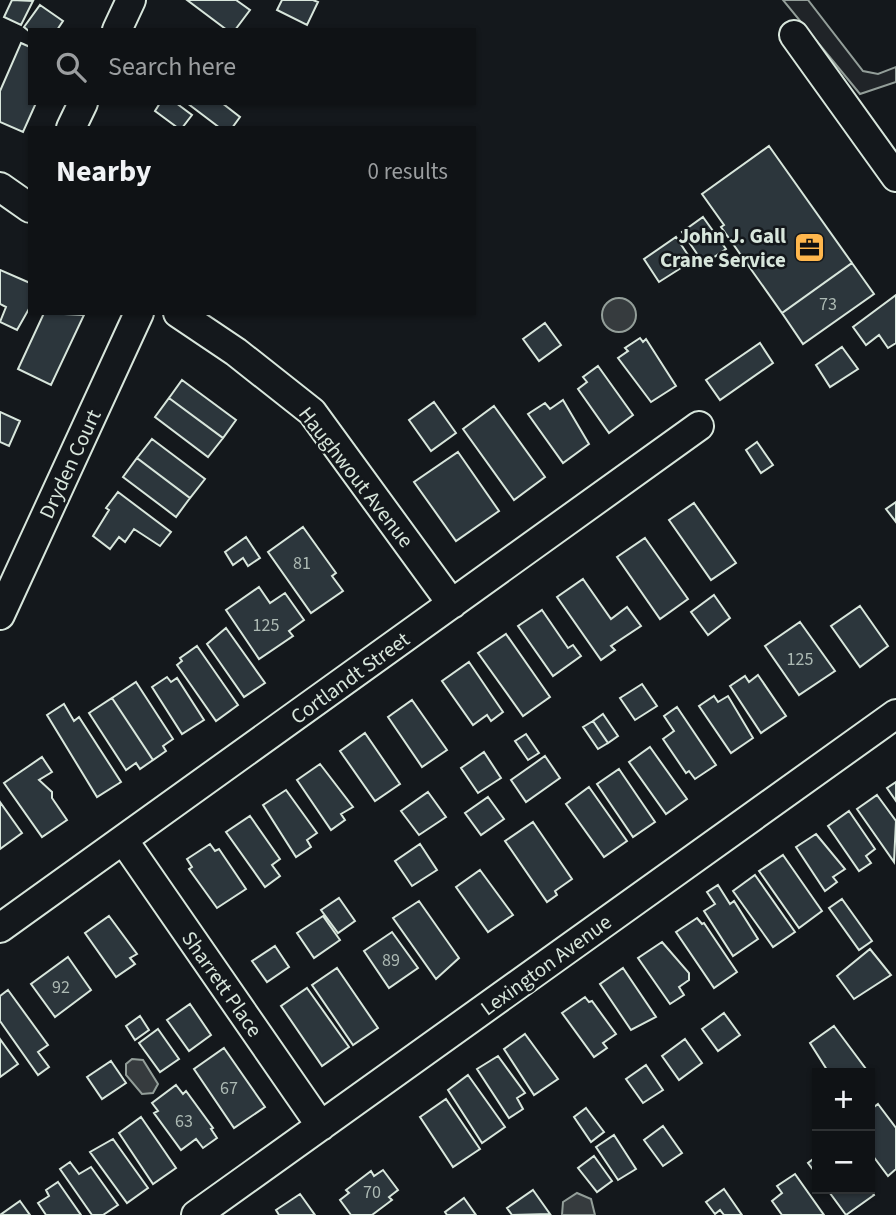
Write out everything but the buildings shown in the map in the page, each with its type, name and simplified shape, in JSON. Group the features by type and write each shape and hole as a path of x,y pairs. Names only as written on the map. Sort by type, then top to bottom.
{"street":[{"path":"118,28 131,0"},
{"path":"794,34 896,177"},
{"path":"72,126 82,105"},
{"path":"0,187 28,207"},
{"name":"Dryden Court","path":"0,615 138,315"},
{"name":"Haughwout Avenue","path":"181,315 236,352 312,412 452,604"},
{"name":"Cortlandt Street","path":"0,928 699,426"},
{"name":"Lexington Avenue","path":"196,1215 896,714"},
{"name":"Sharrett Place","path":"124,841 321,1126"}],"shaded area":[{"path":"783,0 808,0 863,71 878,74 896,67 896,82 860,94"},
{"path":"619,298 631,303 636,315 631,327 619,332 607,327 602,315 607,303"},
{"path":"132,1059 143,1060 158,1084 153,1093 142,1094 126,1075 126,1064"},
{"path":"577,1193 591,1199 595,1215 562,1215 563,1202"}],"place":[{"name":"John J. Gall Crane Service","path":"809,248"}]}
